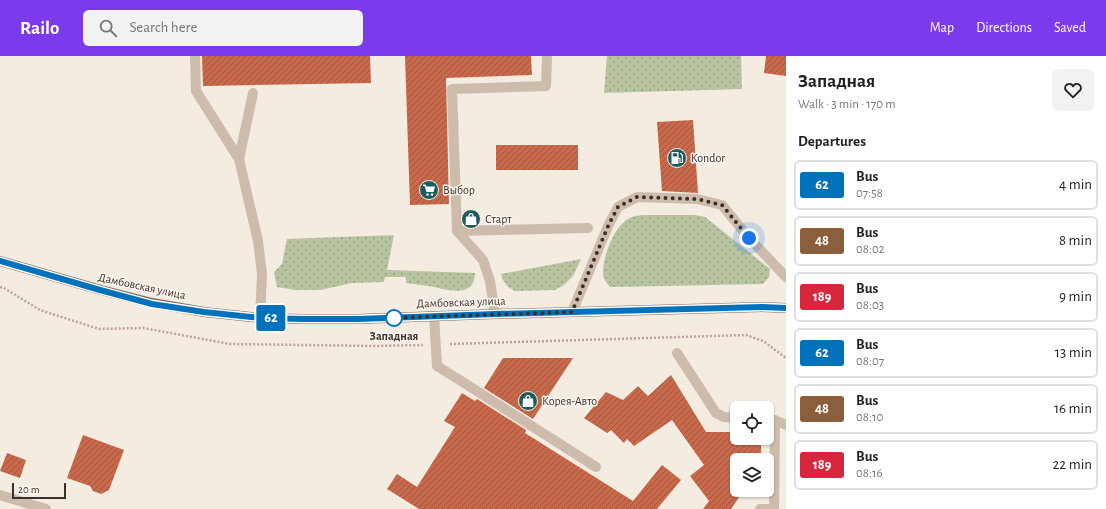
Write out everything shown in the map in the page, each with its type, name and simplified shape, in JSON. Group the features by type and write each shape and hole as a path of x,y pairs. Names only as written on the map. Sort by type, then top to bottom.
{"main road":[{"name":"Дамбовская улица","path":"0,261 152,304 204,312 260,318 358,319 762,307 786,308"}],"street":[{"path":"195,56 196,91 239,159 258,241 262,274 260,318"},
{"path":"495,314 490,280 483,260 457,231 452,89 546,86 547,56"},
{"path":"239,159 254,93"},
{"path":"572,312 609,224 618,207 637,197 697,199 722,205 749,238 786,277"},
{"path":"457,231 588,228"},
{"path":"434,316 437,366 596,467"},
{"path":"677,353 716,413 724,417 730,417"},
{"path":"774,421 786,425"},
{"path":"760,509 774,509 772,445"},
{"path":"0,495 46,509"}],"path":[{"path":"0,287 40,310 99,329 143,328 230,344 374,346 435,345 746,335 763,341 786,358"}],"green space":[{"path":"607,56 741,56 742,89 604,93"},
{"path":"642,215 695,215 705,217 770,269 769,277 763,284 610,287 605,281 603,268 612,238 626,220"},
{"path":"394,235 387,270 475,273 470,287 458,291 406,283 406,277 385,277 384,282 352,283 320,290 295,290 277,287 274,272 282,264 287,239"},
{"path":"581,259 573,276 564,285 555,290 515,291 508,287 501,274"}],"building":[{"path":"202,56 370,56 371,83 203,86"},
{"path":"405,56 531,56 532,75 446,78 449,204 410,205"},
{"path":"766,56 786,56 786,76 764,73"},
{"name":"Kondor","path":"693,120 698,193 662,191 657,122"},
{"path":"496,145 578,145 578,170 496,170"},
{"name":"Корея-Авто","path":"503,358 573,358 533,419 484,388"},
{"path":"671,375 706,432 730,432 730,445 761,445 761,453 730,453 730,497 739,497 731,509 703,509 709,501 690,476 704,465 672,420 634,446 627,439 624,443 611,430 607,433 584,418 606,392 623,400 638,386 648,396"},
{"path":"462,393 475,401 477,399 526,430 525,433 633,501 662,465 681,480 657,509 419,509 387,489 397,474 417,487 455,427 444,421"},
{"path":"83,435 124,450 109,490 101,494 93,491 90,486 67,478"},
{"path":"7,453 26,460 20,478 0,471"}],"bus line":[{"name":"62","path":"0,261 41,274 152,304 204,312 260,318 358,319 762,307 786,308"}],"place":[{"name":"Kondor","path":"677,158"},
{"name":"Выбор","path":"429,190"},
{"name":"Старт","path":"471,219"},
{"name":"Западная","path":"394,318"},
{"name":"Корея-Авто","path":"528,401"}],"route":[{"path":"394,318 389,318 572,312 609,224 618,207 637,197 697,199 722,205 749,238"}]}
